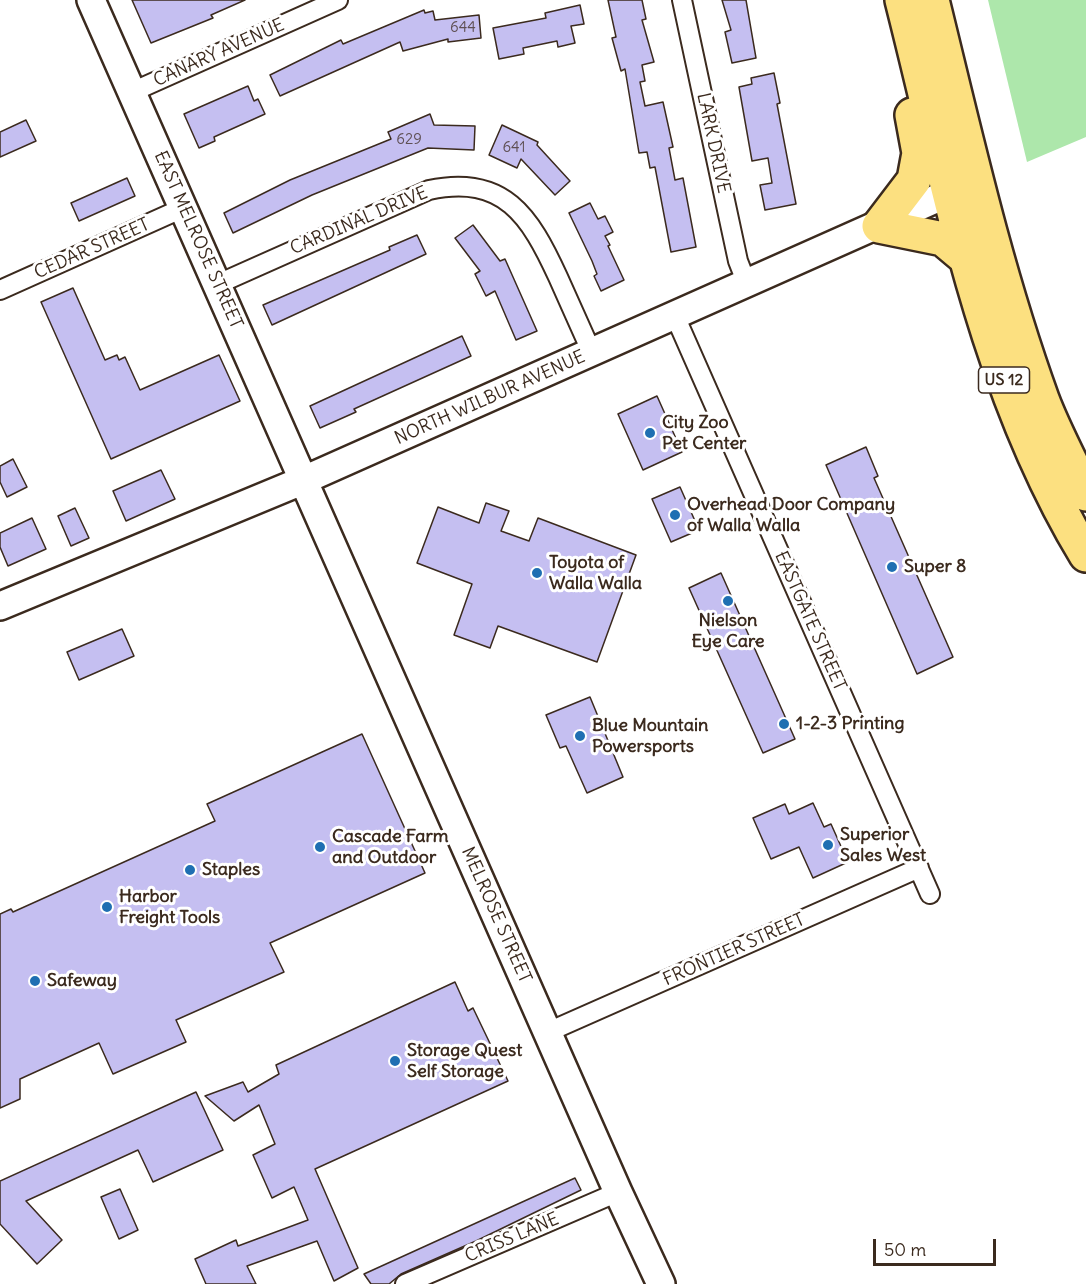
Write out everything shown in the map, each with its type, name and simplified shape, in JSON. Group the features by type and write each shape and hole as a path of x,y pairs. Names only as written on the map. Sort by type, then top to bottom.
{"highway":[{"path":"892,0 919,153 914,180 879,226 943,239 968,260"},
{"name":"US 12","path":"902,0 964,187 1014,316 1040,391 1086,494"},
{"name":"US 12","path":"932,0 964,187 968,260 1015,414 1059,511 1086,555"}],"main road":[{"name":"EAST MELROSE STREET","path":"91,0 304,480"},
{"name":"NORTH WILBUR AVENUE","path":"0,606 304,480 964,187"},
{"name":"MELROSE STREET","path":"304,480 618,1192 662,1284"}],"street":[{"name":"CANARY AVENUE","path":"132,92 338,0"},
{"name":"LARK DRIVE","path":"682,0 738,261 747,284"},
{"name":"CARDINAL DRIVE","path":"218,284 429,190 447,186 482,188 501,196 518,208 531,224 544,245 592,353"},
{"name":"CEDAR STREET","path":"0,290 183,208"},
{"name":"EASTGATE STREET","path":"675,316 930,894"},
{"name":"FRONTIER STREET","path":"548,1032 919,868"},
{"name":"CRISS LANE","path":"405,1284 618,1192"}],"green space":[{"path":"988,0 1086,0 1086,137 1027,162"}],"building":[{"path":"132,0 245,0 211,15 213,18 151,43"},
{"path":"608,0 642,0 646,19 642,20 654,62 642,65 645,81 640,82 645,106 663,102 673,147 669,148 675,180 683,178 696,247 671,252 655,167 650,168 647,152 639,153 625,69 621,71 612,38 616,37"},
{"path":"722,0 746,0 756,58 732,63 725,32 731,30"},
{"path":"580,5 584,24 571,26 575,43 558,47 557,41 523,48 524,54 499,59 493,28 546,18 545,13"},
{"path":"424,10 425,13 433,11 435,20 479,15 481,38 448,42 448,39 403,51 400,42 280,96 270,75 341,40 343,44"},
{"path":"774,73 780,103 777,104 796,204 765,210 760,185 772,183 768,158 752,161 739,87 752,84 751,78"},
{"path":"248,86 254,101 258,99 265,114 214,137 215,141 199,148 184,114"},
{"path":"430,114 434,125 475,126 474,150 428,148 312,195 233,233 224,213 290,180 391,139 388,132"},
{"path":"26,120 36,141 0,157 0,132"},
{"path":"502,125 538,142 537,145 570,181 555,195 521,159 517,168 489,155"},
{"path":"127,178 135,196 79,221 71,203"},
{"path":"590,203 598,219 605,216 613,232 605,236 624,280 601,291 594,276 597,274 592,261 569,213"},
{"path":"473,225 500,261 505,259 537,331 516,340 495,291 486,296 475,274 480,271 455,238"},
{"path":"417,235 426,254 272,325 263,305 390,250 389,247"},
{"path":"73,288 105,360 117,355 119,360 125,357 140,390 219,355 240,401 111,459 41,302"},
{"path":"462,336 471,356 354,409 356,412 320,428 310,406"},
{"name":"City Zoo Pet Center","path":"657,396 682,452 643,470 618,414"},
{"name":"Super 8","path":"866,447 878,476 874,478 953,657 917,674 826,465"},
{"path":"13,459 27,487 7,497 0,482 0,466"},
{"path":"161,470 175,499 126,521 113,491"},
{"name":"Overhead Door Company of Walla Walla","path":"680,487 699,530 671,542 652,499"},
{"name":"Toyota of Walla Walla","path":"486,503 509,511 501,531 529,541 538,518 636,555 597,662 498,626 490,648 454,635 472,584 417,563 438,507 479,523"},
{"path":"75,508 89,538 71,546 58,516"},
{"path":"32,518 46,549 8,566 0,547 0,533"},
{"path":"721,573 795,739 763,753 689,588"},
{"path":"122,629 134,656 79,680 67,652"},
{"name":"Blue Mountain Powersports","path":"590,697 623,777 587,793 566,746 560,748 546,715"},
{"path":"362,734 425,873 270,943 284,972 176,1020 186,1042 113,1074 99,1043 20,1079 20,1099 0,1108 0,914 11,909 13,912 215,821 207,804"},
{"path":"813,803 824,827 831,824 848,862 813,878 799,847 771,859 753,818 785,804 789,814"},
{"path":"455,982 468,1011 473,1008 508,1081 315,1169 358,1268 334,1281 317,1241 247,1266 256,1284 206,1284 195,1259 236,1240 238,1246 308,1220 294,1187 272,1198 253,1155 275,1144 259,1105 234,1121 205,1096 243,1082 248,1092 279,1074 276,1065"},
{"path":"196,1092 223,1150 153,1182 138,1150 26,1201 62,1240 37,1264 0,1224 0,1181"},
{"path":"575,1178 581,1190 476,1241 401,1274 389,1284 371,1284 364,1274"},
{"path":"120,1189 138,1230 119,1239 101,1197"}],"place":[{"name":"City Zoo Pet Center","path":"650,433"},
{"name":"Overhead Door Company of Walla Walla","path":"675,515"},
{"name":"Super 8","path":"892,567"},
{"name":"Toyota of Walla Walla","path":"537,573"},
{"name":"Nielson Eye Care","path":"728,601"},
{"name":"1-2-3 Printing","path":"784,724"},
{"name":"Blue Mountain Powersports","path":"580,736"},
{"name":"Superior Sales West","path":"828,845"},
{"name":"Cascade Farm and Outdoor","path":"320,847"},
{"name":"Staples","path":"190,870"},
{"name":"Harbor Freight Tools","path":"107,907"},
{"name":"Safeway","path":"35,981"},
{"name":"Storage Quest Self Storage","path":"395,1061"}]}
